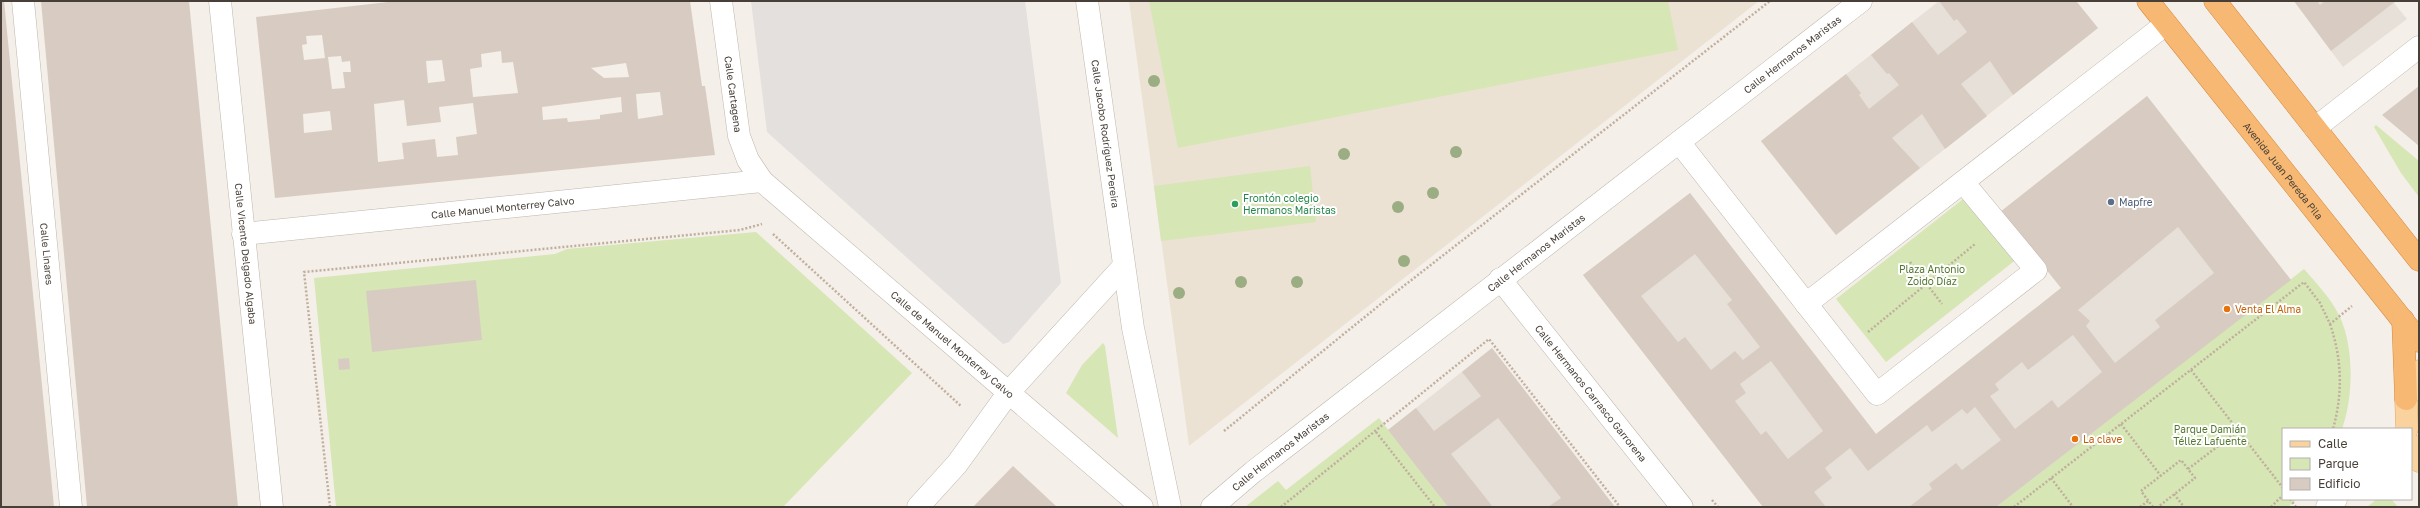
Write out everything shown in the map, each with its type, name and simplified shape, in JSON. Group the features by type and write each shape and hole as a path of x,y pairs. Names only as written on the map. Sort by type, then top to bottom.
{"highway":[{"name":"Avenida Juan Pereda Pila","path":"2148,1 2419,341"},
{"path":"2215,1 2419,260"},
{"path":"2403,320 2406,399"}],"main road":[{"path":"2407,428 2406,399 2419,371"},
{"path":"2412,447 2419,461"}],"street":[{"name":"Calle Linares","path":"23,1 71,507"},
{"name":"Calle Vicente Delgado Algaba","path":"220,1 272,507"},
{"name":"Calle Cartagena","path":"721,1 739,136 748,160 762,181"},
{"name":"Calle Jacobo Rodríguez Pereira","path":"1087,1 1123,266 1133,328 1170,507"},
{"name":"Calle Hermanos Maristas","path":"1212,507 1253,472 1861,1"},
{"path":"1806,304 2166,24"},
{"path":"2315,128 2419,47"},
{"path":"1679,142 1877,394 2036,270 1963,182"},
{"name":"Calle Manuel Monterrey Calvo","path":"244,234 762,181"},
{"name":"Calle de Manuel Monterrey Calvo","path":"762,181 1142,507"},
{"path":"918,507 957,464 1009,392 1123,266"},
{"name":"Calle Hermanos Carrasco Garrorena","path":"1500,280 1682,507"},
{"path":"2326,507 2335,500"}],"path":[{"path":"1224,431 1387,299 1770,1"},
{"path":"330,507 304,272 740,230 761,222 766,228"},
{"path":"1843,352 1999,225"},
{"path":"772,233 984,427"},
{"path":"1890,238 1927,283 1960,328"},
{"path":"2014,507 2304,282"},
{"path":"2330,324 2337,346 2340,375 2339,398 2333,428"},
{"path":"1281,507 1376,432 1488,340 1620,507"},
{"path":"2191,370 2282,487"},
{"path":"2121,424 2161,476"},
{"path":"2188,470 2238,431"},
{"path":"1376,432 1435,507"},
{"path":"2153,507 2141,492 2181,460 2195,478 2158,507"},
{"path":"2051,478 2073,507"},
{"path":"2174,494 2184,507"},
{"path":"2271,507 2282,496"},
{"path":"2140,507 2148,501"}],"shaded area":[{"path":"751,1 1025,1 1061,283 1009,342 1003,344 767,132"},
{"path":"1129,1 1759,1 1189,446"},
{"path":"1939,1 2076,1 2098,28 1836,235 1761,141"},
{"path":"2294,1 2396,1 2394,3 2407,19 2343,67"},
{"path":"2147,96 2291,280 1996,507 1763,507 1583,275 1690,193 1876,434 2061,288"},
{"path":"1492,348 1615,507 1448,507 1388,430"}],"green space":[{"path":"1149,1 1668,1 1678,50 1178,148"},
{"path":"2376,125 2419,161 2419,197 2401,173 2374,127"},
{"name":"Frontón colegio Hermanos Maristas","path":"1310,166 1316,222 1161,241 1154,186"},
{"name":"Plaza Antonio Zoido Díaz","path":"1977,188 2027,251 1886,362 1836,299"},
{"path":"756,232 912,373 783,507 336,507 314,278 555,254 567,249"},
{"name":"Parque Damián Téllez Lafuente","path":"2304,269 2321,288 2335,308 2342,321 2349,351 2350,384 2346,416 2342,428 2282,428 2282,500 2296,500 2288,507 1996,507"},
{"path":"1103,343 1105,346 1118,438 1066,393 1082,365"},
{"path":"1379,418 1448,507 1245,507 1278,481 1286,490"},
{"path":"2376,500 2392,500 2398,507 2367,507"}],"building":[{"path":"1,1 4,1 54,507 1,507"},
{"path":"41,1 189,1 238,507 87,507"},
{"path":"397,1 690,1 702,86 705,86 715,155 275,198 256,17","holes":["322,35 325,58 304,60 302,45 307,44 306,36","501,51 502,63 513,62 518,93 473,97 470,69 482,67 481,54","341,56 342,62 350,61 351,72 343,72 345,88 332,89 328,57","442,60 445,81 428,83 426,61","626,63 629,77 604,78 591,68","660,92 663,115 638,119 636,94","621,97 622,112 600,115 600,119 568,122 567,118 543,120 542,107","404,100 407,126 441,122 439,107 473,103 477,134 456,137 458,155 437,157 435,139 402,143 404,159 378,162 374,104","330,111 332,130 304,133 303,114"]},
{"path":"1939,1 2076,1 2098,28 2013,95 1990,61 1961,84 1987,116 1945,149 1922,114 1892,138 1920,168 1836,235 1761,141 1846,74 1861,93 1859,95 1869,109 1899,85 1889,73 1887,74 1871,55 1912,22 1938,55 1967,32 1957,19 1954,21"},
{"path":"2294,1 2317,1 2320,5 2325,1 2396,1 2331,51"},
{"path":"2419,86 2419,146 2382,115"},
{"path":"2147,96 2291,280 1996,507 1909,507 1932,489 1929,484 1956,463 1962,470 2001,440 1975,407 1967,414 1962,409 1932,432 1927,425 1868,471 1850,448 1825,468 1832,478 1814,492 1826,507 1763,507 1583,275 1690,193 1876,434 2061,288 2000,212","holes":["2178,227 2214,273 2155,320 2160,327 2115,363 2086,326 2090,321 2078,310","1695,254 1732,300 1727,304 1760,347 1743,360 1735,351 1711,370 1685,337 1678,342 1641,296","2073,335 2102,372 2058,408 2052,400 2015,429 1990,396 1999,390 1995,384 2022,362 2028,370","1771,361 1823,431 1788,459 1766,431 1761,435 1735,401 1746,393 1740,384"]},
{"path":"476,280 482,340 372,352 366,291"},
{"path":"1492,348 1615,507 1548,507 1561,498 1498,418 1451,454 1493,507 1448,507 1388,430 1416,408 1434,431 1481,396 1462,372"},
{"path":"349,358 350,369 339,370 338,359"},
{"path":"1013,466 1057,507 973,507"}],"place":[{"name":"Mapfre","path":"2111,202"},
{"name":"Frontón colegio Hermanos Maristas","path":"1235,204"},
{"name":"Venta El Alma","path":"2227,309"},
{"name":"La clave","path":"2075,439"}]}
